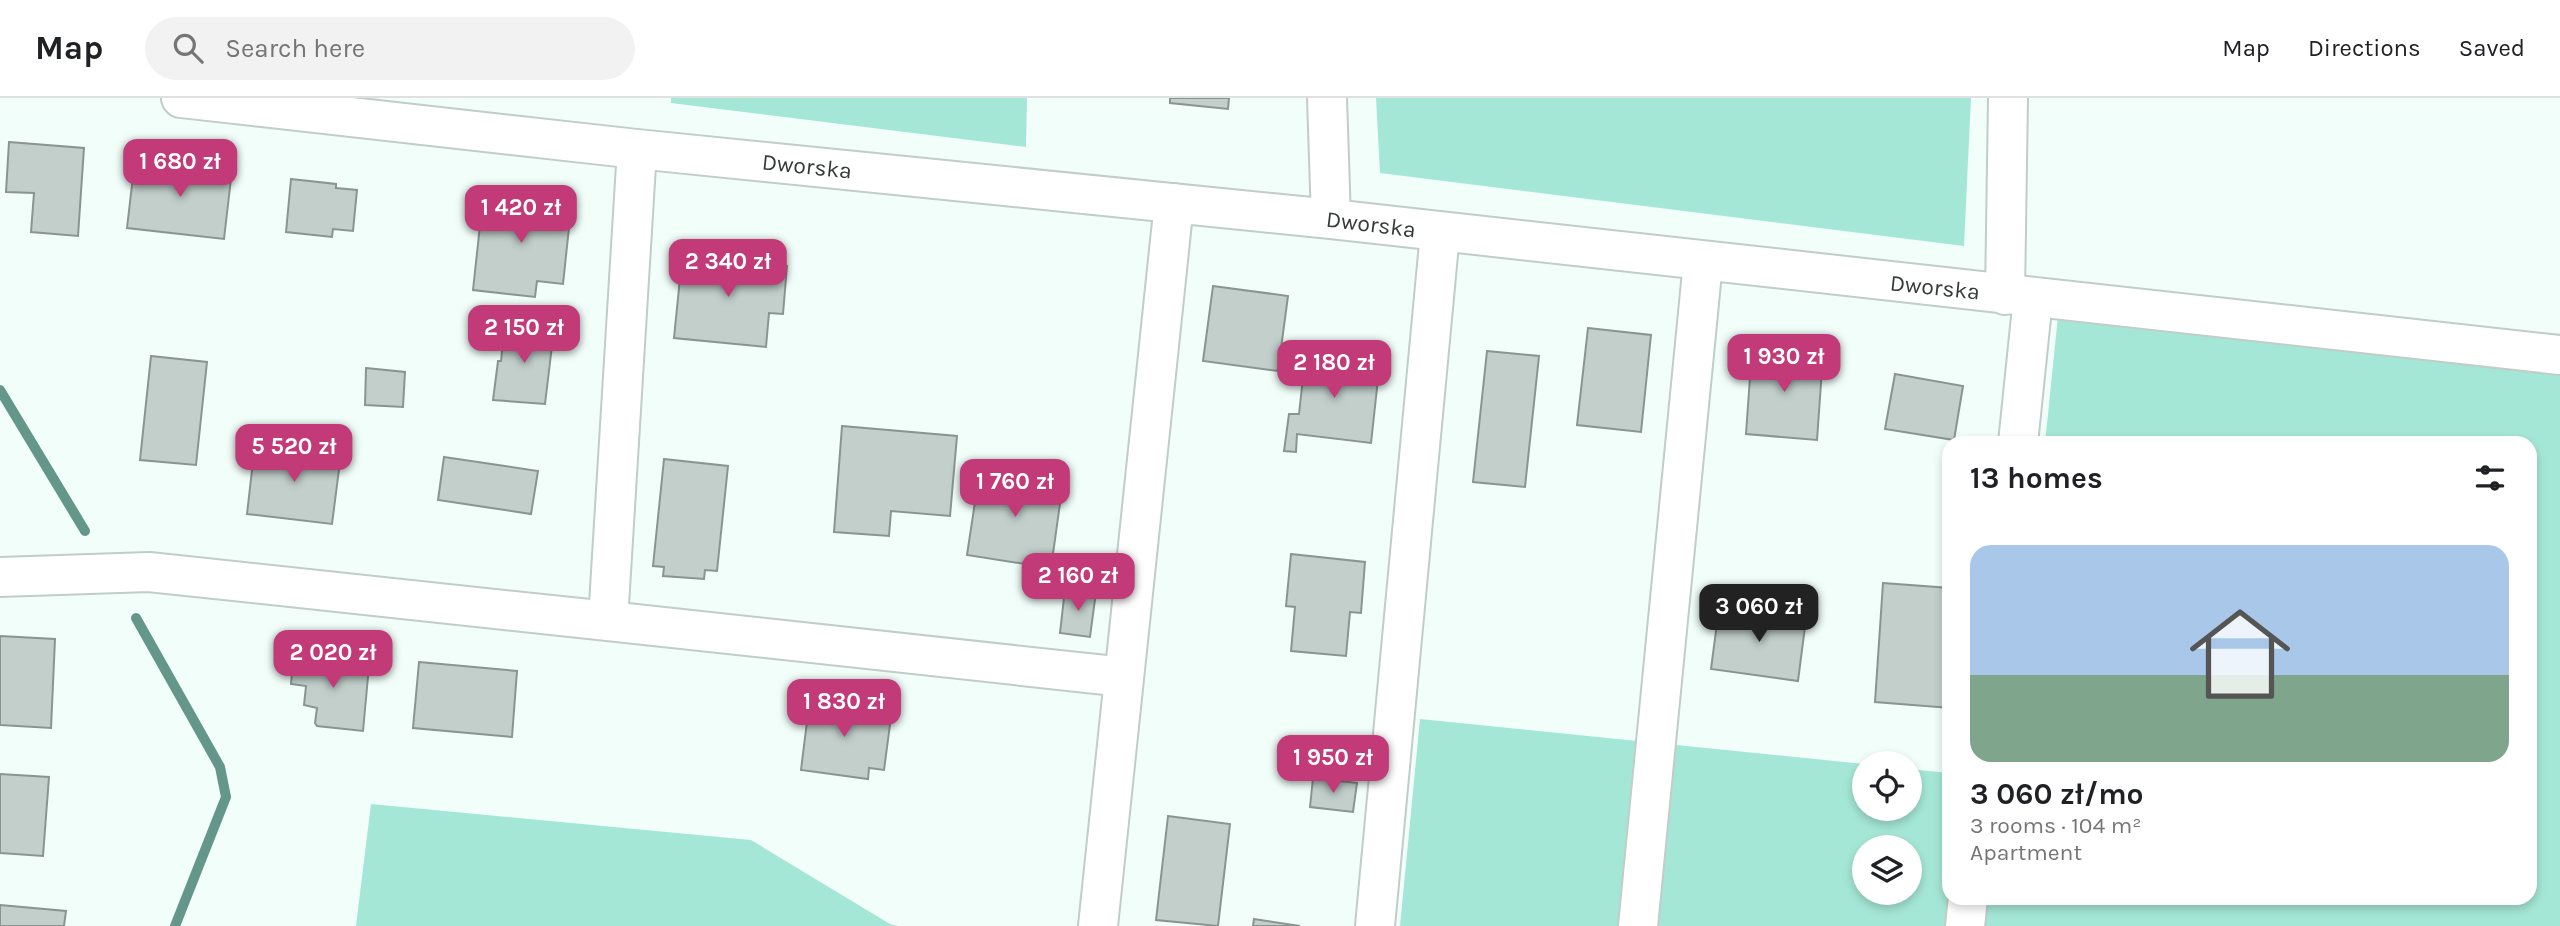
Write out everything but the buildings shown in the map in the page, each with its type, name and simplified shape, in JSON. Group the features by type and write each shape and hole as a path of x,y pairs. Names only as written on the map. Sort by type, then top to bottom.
{"street":[{"name":"Dworska","path":"181,98 302,104 637,149 1331,219 2560,355"},
{"path":"1328,98 1331,219"},
{"path":"2008,98 2020,296 2018,436"},
{"path":"608,621 637,149"},
{"path":"1098,926 1174,203"},
{"path":"1375,926 1440,233"},
{"path":"1637,926 1703,262"},
{"path":"0,577 149,572 1124,677"},
{"path":"1965,926 1967,905"}],"green space":[{"path":"671,98 1027,98 1026,147 671,103"},
{"path":"1376,98 1971,98 1964,246 1380,173"},
{"path":"2058,316 2560,373 2560,926 1400,926 1420,719 1852,763 1852,821 1922,821 1922,770 1942,772 1942,905 2537,905 2537,436 2046,436"},
{"path":"371,804 751,840 890,924 898,926 356,926"}],"waterway":[{"path":"0,390 85,531"},
{"path":"136,618 220,767 226,797 175,926"}]}
